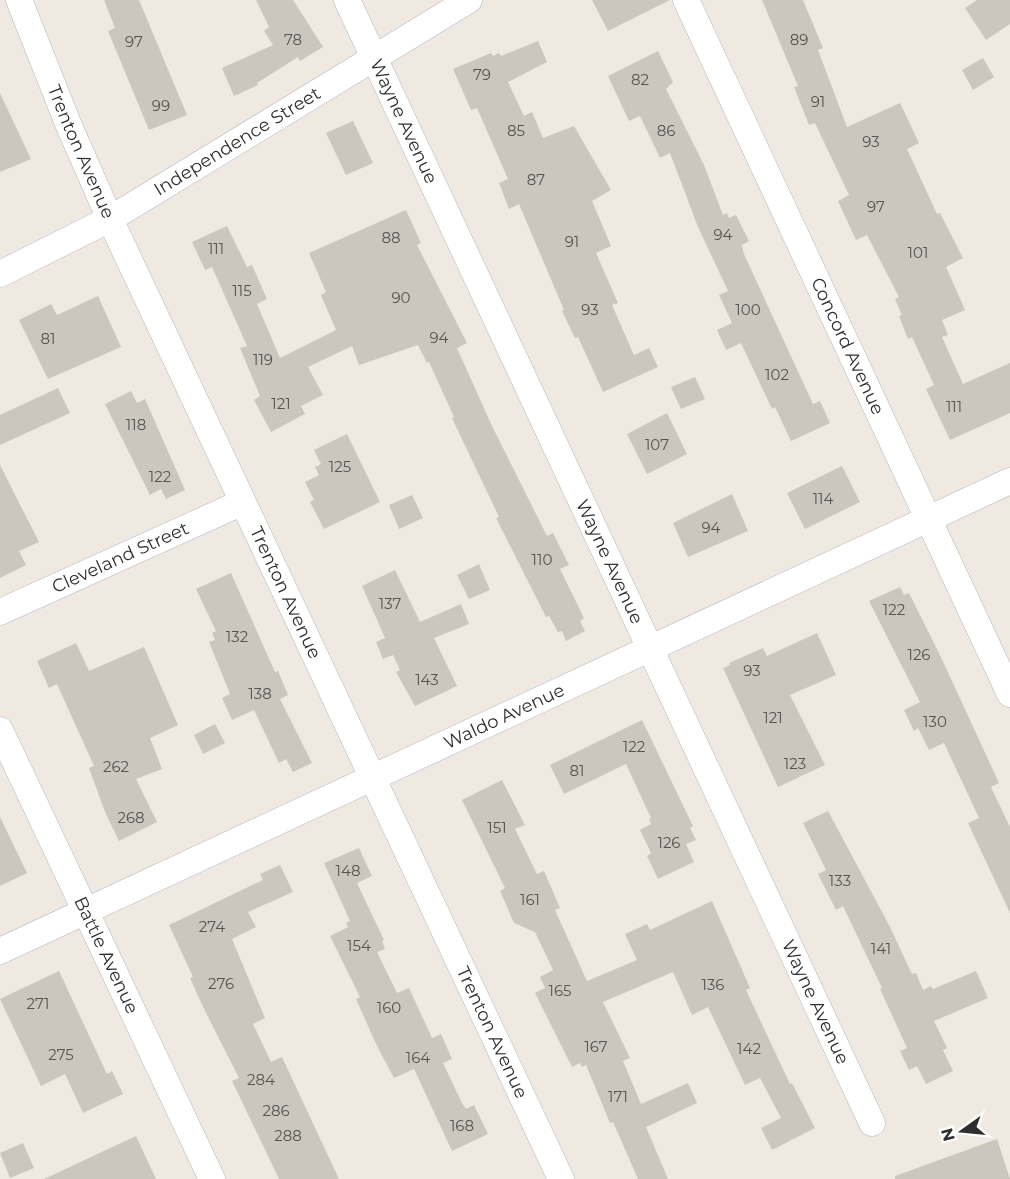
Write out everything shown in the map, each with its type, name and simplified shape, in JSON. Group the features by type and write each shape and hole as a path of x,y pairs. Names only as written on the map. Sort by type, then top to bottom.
{"street":[{"name":"Trenton Avenue","path":"19,0 110,219 561,1179"},
{"name":"Wayne Avenue","path":"347,0 872,1123"},
{"name":"Independence Street","path":"0,274 110,219 469,0"},
{"name":"Concord Avenue","path":"686,0 1010,694"},
{"name":"Waldo Avenue","path":"0,951 650,646 1010,481"},
{"name":"Cleveland Street","path":"0,612 242,503"},
{"name":"Battle Avenue","path":"0,730 212,1179"}],"building":[{"path":"104,0 139,0 187,115 149,130 108,31 115,28"},
{"path":"256,0 293,0 323,47 300,61 298,57 257,83 258,85 234,96 222,68 273,45 264,31 269,27"},
{"path":"592,0 670,0 608,31"},
{"path":"762,0 803,0 823,48 818,50 847,127 900,103 919,143 907,149 937,214 940,213 963,258 946,267 965,310 942,320 948,335 942,337 963,384 1010,363 1010,413 950,440 926,389 934,385 912,337 908,339 899,316 902,315 895,299 899,297 867,235 856,240 838,201 849,195 815,123 809,125 794,87 798,86"},
{"path":"977,0 1010,0 1010,24 986,40 965,8"},
{"path":"538,41 547,62 508,82 524,116 532,112 543,138 574,126 611,190 592,201 611,246 596,253 618,303 612,305 634,355 649,348 658,367 603,392 578,337 575,338 562,311 564,310 519,204 509,209 499,183 508,179 477,108 471,110 453,69 491,53 493,56 499,53 501,56"},
{"path":"658,51 673,82 666,89 704,165 723,215 727,213 729,218 736,215 749,241 742,245 744,254 813,404 820,401 830,423 791,441 775,407 772,409 741,343 726,350 717,330 732,323 719,295 728,291 698,227 670,153 660,158 640,116 629,121 608,76"},
{"path":"983,58 994,77 973,90 962,70"},
{"path":"0,93 31,159 0,172"},
{"path":"353,121 373,163 346,175 326,133"},
{"path":"406,210 421,243 417,245 467,343 457,348 492,426 547,536 553,533 569,565 560,569 584,618 580,621 585,631 566,641 562,631 558,632 549,616 546,617 496,518 499,517 452,418 454,417 429,362 427,363 418,345 359,365 352,346 308,367 323,395 301,406 305,414 271,432 254,400 260,396 240,348 247,346 212,267 205,270 192,242 227,226 247,267 252,265 267,299 257,304 280,358 336,330 321,295 326,292 309,253"},
{"path":"98,296 121,347 48,379 19,320 51,304 57,315"},
{"path":"695,377 705,399 681,409 671,387"},
{"path":"58,388 70,413 0,445 0,415"},
{"path":"131,391 137,403 145,399 185,490 166,499 161,489 150,495 105,404"},
{"path":"667,413 687,454 647,474 627,434"},
{"path":"347,434 380,502 324,529 310,502 314,500 305,482 319,475 315,467 321,464 314,450"},
{"path":"0,465 39,542 19,551 26,565 0,578"},
{"path":"842,466 860,502 805,529 787,493"},
{"path":"732,494 748,531 688,557 673,523"},
{"path":"412,495 423,518 399,529 389,505"},
{"path":"479,564 490,590 469,599 457,575"},
{"path":"395,570 420,622 461,604 469,624 434,638 457,686 415,706 396,672 400,670 393,655 383,659 376,642 385,638 362,586"},
{"path":"231,573 275,672 278,671 288,695 280,699 312,763 293,772 286,759 279,763 254,710 232,720 222,698 230,694 209,642 215,640 212,633 216,631 196,589"},
{"path":"900,587 904,595 909,593 999,783 991,787 1010,827 1010,913 968,823 979,818 944,743 929,750 918,728 914,731 904,710 920,702 869,601"},
{"path":"817,633 836,675 790,695 825,765 778,787 723,668 763,648 767,656"},
{"path":"76,643 89,671 144,647 178,725 150,738 162,769 136,779 157,822 119,841 105,812 89,768 94,766 57,684 49,688 37,661"},
{"path":"642,720 693,826 690,828 696,840 686,844 694,862 658,879 647,856 651,853 640,830 651,824 649,819 651,818 626,764 564,794 550,765"},
{"path":"215,724 225,743 203,754 194,735"},
{"path":"502,780 525,825 515,829 537,874 544,871 560,908 555,910 587,981 637,960 625,934 647,924 650,930 712,901 750,988 746,990 790,1084 792,1083 815,1128 772,1150 761,1128 781,1118 760,1078 745,1085 708,1007 692,1015 673,972 603,1002 630,1058 623,1061 641,1104 688,1083 697,1103 646,1127 668,1179 638,1179 613,1122 610,1123 586,1065 582,1067 580,1063 572,1067 535,993 545,988 540,977 553,970 535,932 514,923 500,891 505,888 462,800"},
{"path":"828,811 889,925 912,974 916,973 923,990 931,986 933,989 976,971 988,998 934,1021 947,1048 943,1050 953,1071 926,1084 917,1066 909,1070 900,1051 907,1048 880,989 882,988 843,906 836,910 818,874 826,870 803,823"},
{"path":"0,817 27,873 0,886"},
{"path":"359,848 372,876 357,883 384,940 382,941 385,949 377,952 397,993 409,988 432,1038 441,1034 452,1059 443,1063 462,1103 466,1109 474,1105 488,1134 452,1151 414,1069 394,1078 377,1046 356,999 360,997 330,936 348,927 346,923 350,921 324,863"},
{"path":"280,865 293,892 248,912 256,927 232,939 265,1018 253,1024 271,1062 282,1057 339,1179 279,1179 232,1081 239,1078 204,1009 190,978 193,977 169,925 263,880 260,874"},
{"path":"59,971 107,1074 112,1071 123,1094 83,1113 65,1074 41,1086 0,999"},
{"path":"136,1136 156,1179 44,1179"},
{"path":"997,1139 1010,1179 895,1179 895,1176"},
{"path":"23,1143 34,1168 10,1178 0,1153"}]}
